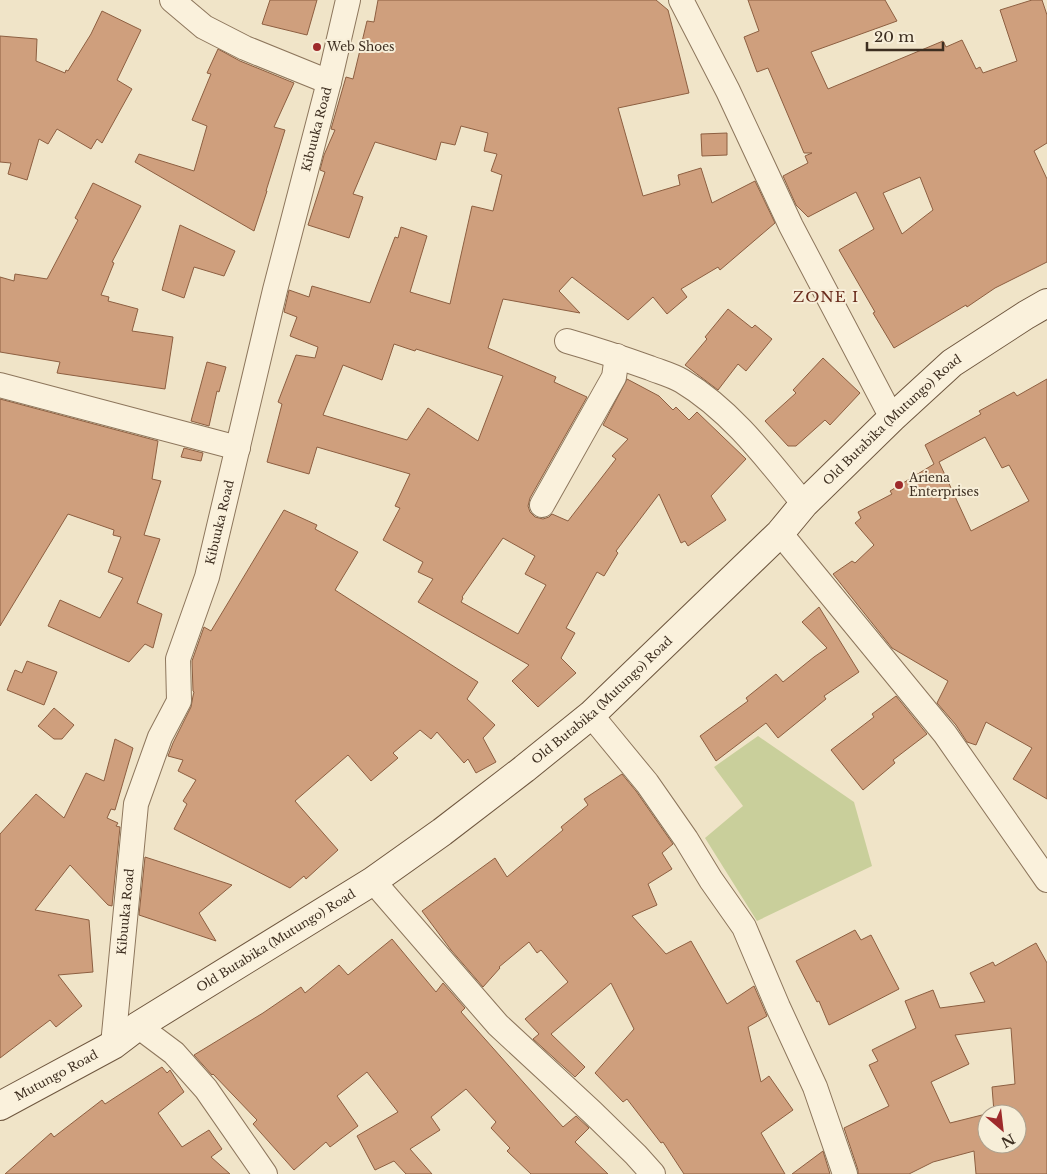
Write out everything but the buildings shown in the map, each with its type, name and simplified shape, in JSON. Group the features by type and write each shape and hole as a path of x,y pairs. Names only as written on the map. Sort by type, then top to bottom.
{"main road":[{"name":"Old Butabika (Mutungo) Road","path":"113,1045 138,1026 373,882 517,775 591,715 780,533 804,504 892,418 952,363 1047,303"},
{"name":"Mutungo Road","path":"0,1106 113,1045"}],"street":[{"path":"172,0 204,27 246,48 329,82"},
{"name":"Kibuuka Road","path":"113,1045 136,804 160,737 179,701 178,659 207,577 275,290 329,82 348,0"},
{"path":"681,0 728,91 791,226 892,418"},
{"path":"567,340 617,356 680,380 714,403 741,430 804,504"},
{"path":"542,505 614,377 617,356"},
{"path":"0,385 238,448"},
{"path":"780,533 945,734 1047,880"},
{"path":"591,715 647,783 744,927 815,1087 845,1174"},
{"path":"373,882 498,1025 592,1112 653,1174"},
{"path":"138,1026 174,1053 206,1089 265,1174"}],"green space":[{"path":"758,736 854,802 872,866 757,921 705,838 743,806 714,767"}],"place":[{"name":"Web Shoes","path":"317,47"},
{"name":"Ariena Enterprises","path":"899,485"}],"district":[{"name":"ZONE I","path":"826,297"}]}
